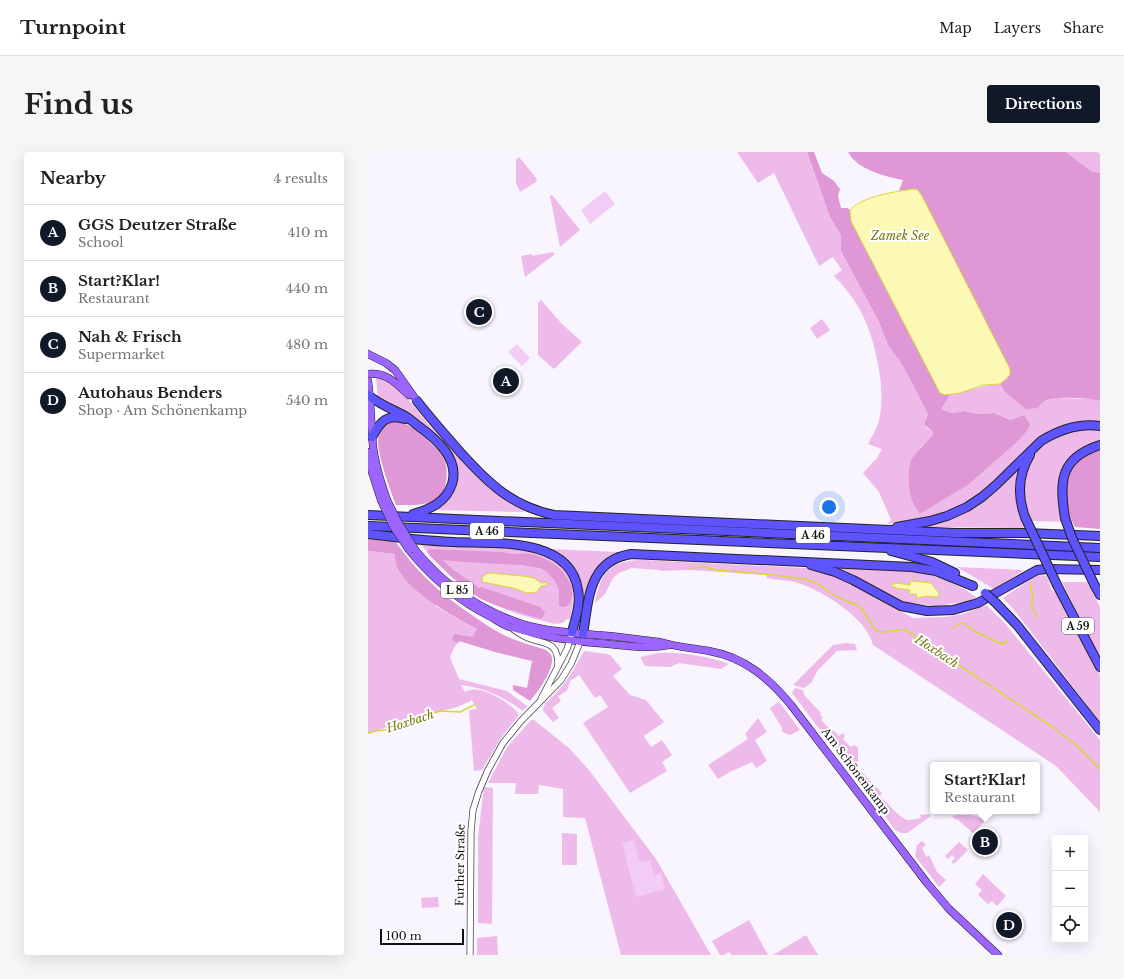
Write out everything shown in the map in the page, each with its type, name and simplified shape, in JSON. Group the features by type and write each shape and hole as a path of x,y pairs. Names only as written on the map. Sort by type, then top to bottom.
{"highway":[{"path":"369,396 386,407 406,416 436,440 445,450 453,470 453,480 450,490 438,504 427,510 404,516"},
{"path":"416,401 439,430 490,483 512,500 523,506 554,515 955,533 1025,533 1100,536"},
{"path":"372,437 380,424 389,418 400,418 417,424"},
{"path":"879,529 930,521 947,516 967,507 982,497 1046,438 1065,429 1082,425 1100,426"},
{"path":"1100,445 1087,449 1077,456 1070,464 1065,474 1062,487 1062,501 1065,518 1072,538 1100,595"},
{"name":"A 59","path":"1034,449 1025,463 1021,474 1019,485 1021,507 1057,585 1100,667"},
{"name":"A 46","path":"368,515 1100,548"},
{"path":"527,522 554,515"},
{"name":"A 46","path":"368,526 1100,557"},
{"path":"368,534 451,542 524,545 549,553 567,566 576,583 579,599 575,639"},
{"path":"880,548 942,566 985,593 1016,625 1100,730"},
{"path":"583,634 591,589 596,575 605,565 621,556 643,554 924,568 946,574 973,586"},
{"path":"787,560 809,564 835,572 901,606 926,611 953,610 978,603 1037,570 1047,568 1100,570"}],"main road":[{"path":"368,354 386,363 395,370 416,401"},
{"path":"368,374 382,374 392,379 416,401"},
{"name":"Am Schönenkamp","path":"368,381 372,437 377,470 384,500"},
{"name":"Am Schönenkamp","path":"368,452 372,472 384,500 413,550 428,572 453,594 481,612 509,626 556,639 575,639 636,646 660,647 669,645"},
{"name":"Am Schönenkamp","path":"413,550 443,579 476,603 492,612 530,626 575,639 583,634 660,642 669,645 711,651 731,657 762,675 772,683 791,705 943,903 998,955"},
{"name":"Further Straße","path":"575,639 583,634"}],"street":[{"path":"509,626 526,638 548,644 553,647 558,655 558,668"},
{"name":"Further Straße","path":"540,701 547,696 561,680 571,664 576,651 575,639"},
{"name":"Further Straße","path":"470,955 470,844 471,823 477,798 484,778 503,744 540,701 575,639"}],"shaded area":[{"path":"737,152 807,152 830,217 841,235 841,251 879,322 888,345 903,366 928,414 925,422 927,428 932,431 933,434 920,448 920,514 968,485 1016,443 1027,431 1024,415 1010,420 994,413 979,414 964,411 953,413 943,410 942,408 951,393 1000,384 1005,392 1042,402 1057,398 1093,399 1100,401 1100,449 1067,505 1072,522 1033,521 1022,528 923,527 920,520 887,524 891,520 879,492 863,473 877,458 882,449 868,444 878,424 882,397 881,381 875,349 865,320 853,299 834,276 842,270 833,257 819,266 774,173 758,183"},
{"path":"807,152 814,152 822,173 834,181 840,189 838,196 841,208 847,208 850,210 851,221 939,391 945,395 951,393 942,408 943,410 953,413 964,411 979,414 994,413 1010,420 1024,415 1030,425 1027,431 1016,443 968,485 920,514 912,500 909,485 909,473 912,459 933,434 932,431 925,425 928,414 903,366 888,345 879,322 841,251 841,235 830,217"},
{"path":"848,152 1066,152 1091,171 1100,173 1100,401 1079,398 1062,398 1047,400 1040,404 1038,408 1026,409 1005,392 1000,384 1008,378 1010,369 921,194 915,189 899,191 903,180 880,174 865,168 852,158"},
{"path":"1066,152 1100,152 1100,173 1091,171"},
{"path":"519,157 537,179 536,182 520,192 516,183 516,160"},
{"path":"605,191 615,204 590,224 581,210"},
{"path":"552,195 580,230 560,247 550,196"},
{"path":"553,252 555,254 525,277 521,256 532,254 532,256"},
{"path":"541,300 562,324 582,342 554,369 538,355 538,303"},
{"path":"822,319 830,330 817,339 810,328"},
{"path":"517,344 530,358 522,366 508,352"},
{"path":"376,377 390,382 406,396 428,424 449,447 501,496 524,510 524,512 433,510 448,497 452,457 378,399"},
{"path":"393,422 406,424 414,429 443,457 447,467 446,482 444,491 436,500 423,504 396,505 383,468 378,446 380,431 386,425"},
{"path":"1100,449 1100,529 1075,527 1068,508 1066,497 1068,476 1072,467 1079,459 1092,451"},
{"path":"368,539 395,541 421,573 460,607 505,636 546,650 550,653 552,660 549,672 530,701 513,690 513,685 527,688 532,661 459,641 457,643 452,640 454,634 472,637 477,629 440,608 414,588 403,577 397,566 395,554 368,551"},
{"path":"420,543 510,548 548,557 559,564 567,573 572,586 573,598 570,619 558,624 550,623 520,614 487,601 459,583 445,571"},
{"path":"429,549 501,552 538,556 555,564 568,579 572,590 571,601 566,606 559,606 559,589 555,581 547,572 540,568 522,565 443,560 451,568 479,588 481,587 540,607 545,612 541,619 492,604 471,593 459,583 431,557 427,552"},
{"path":"551,549 618,552 603,562 582,621 580,621 582,608 582,588 580,580 570,565 551,551"},
{"path":"368,551 395,554 395,559 437,607 477,629 472,637 458,643 450,657 459,679 507,691 527,706 523,711 509,701 494,694 478,688 461,685 465,692 478,690 494,695 509,705 519,715 501,738 482,770 474,771 469,710 477,709 471,699 471,701 457,707 407,720 368,734"},
{"path":"642,560 806,568 847,581 913,618 946,617 963,614 986,605 1003,621 1100,740 1100,812 1057,767 873,645 869,635 862,625 843,607 808,587 794,582 767,578 766,575 690,570 661,571 632,568 619,573 613,578 605,594 595,603 600,583 608,570 622,563"},
{"path":"957,567 1024,570 994,589"},
{"path":"833,568 890,569 926,574 943,579 960,587 977,598 965,602 935,606 900,602 859,579"},
{"path":"1037,575 1047,576 1051,589 1060,597 1100,674 1100,722 1014,610 1003,598"},
{"path":"1062,582 1087,582 1100,607 1100,658"},
{"path":"845,643 855,644 857,650 837,651 818,670 811,683 804,688 793,685 833,645"},
{"path":"584,651 610,655 622,669 613,676 630,695 646,700 664,722 644,736 651,747 662,740 672,755 662,762 667,771 630,793 583,723 608,707 600,695 595,698 579,675 570,681 567,691 558,696 561,701 552,708 559,718 553,722 543,711 546,703 560,688 575,668"},
{"path":"658,653 694,655 729,664 721,669 679,663 670,667 645,666 640,657"},
{"path":"795,688 803,690 805,696 821,713 820,715 823,718 821,720 829,728 831,728 839,736 843,733 845,736 843,739 851,747 854,745 858,747 858,768 882,793 880,796 897,813 908,820 921,818 920,815 929,814 931,816 907,833 896,831 792,693"},
{"path":"777,703 780,703 800,730 790,735 782,732 782,728 770,708"},
{"path":"758,718 767,732 755,740 767,761 756,768 752,762 718,779 708,765 748,739 745,734"},
{"path":"531,720 534,720 570,749 589,770 656,859 711,955 621,955 585,818 563,817 563,789 539,785 538,794 515,794 516,783 488,783 507,747"},
{"path":"484,787 493,788 492,924 478,923 478,837"},
{"path":"972,815 986,820 973,833 952,816"},
{"path":"562,833 577,834 577,865 562,865"},
{"path":"634,840 640,862 650,860 654,875 661,873 665,889 636,897 622,843"},
{"path":"922,841 926,845 922,848 926,857 929,855 937,872 946,880 939,887 915,856 917,845"},
{"path":"959,842 968,850 954,864 951,862 955,858 952,855 948,859 945,856"},
{"path":"983,874 1006,896 997,906 992,901 988,904 978,895 982,890 975,884"},
{"path":"438,897 439,907 422,908 421,898"},
{"path":"749,920 768,955 731,955 729,952 724,955 720,955 712,941"},
{"path":"806,935 818,955 773,955"},
{"path":"497,936 498,955 477,955 477,938"}],"water":[{"name":"Zamek See","path":"918,190 923,198 1010,369 1010,375 1000,384 983,385 960,393 945,395 940,393 851,221 850,211 854,206 861,202 870,198 898,191"},
{"path":"488,573 534,578 541,583 547,582 547,585 541,586 537,592 527,593 513,588 483,582 482,577"},
{"path":"911,581 931,583 939,593 938,597 927,596 917,598 916,594 910,594 910,590 895,588 892,586 892,584 896,583 910,585"}],"waterway":[{"name":"Hoxbach","path":"690,568 704,567 717,570 773,575 805,579 818,584 837,597 857,605 862,609 875,630 880,632 902,629 906,630 1054,728 1076,745 1100,769"},
{"path":"1033,584 1030,586 1033,597 1031,605 1036,614 1035,618"},
{"path":"954,628 961,623 966,624 974,631 1002,644 1007,641"},
{"path":"940,652 944,646"},
{"name":"Hoxbach","path":"368,733 393,729 423,716 441,711 460,712 474,705"}],"place":[{"name":"Nah & Frisch","path":"479,312"},
{"name":"GGS Deutzer Straße","path":"506,381"},
{"name":"Start?Klar!","path":"985,842"},
{"name":"Autohaus Benders","path":"1009,925"}]}
